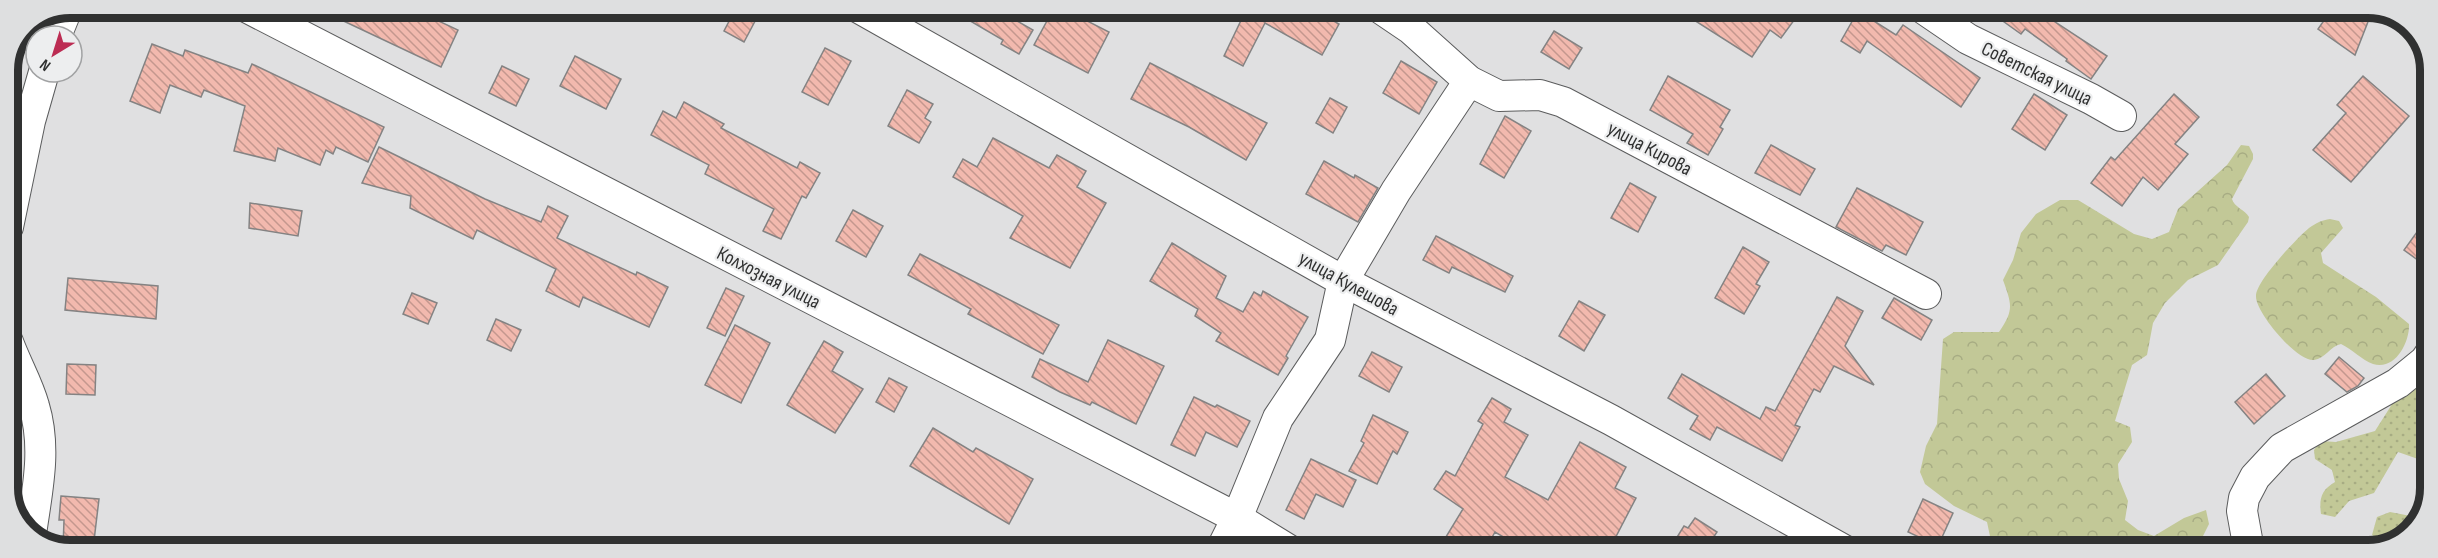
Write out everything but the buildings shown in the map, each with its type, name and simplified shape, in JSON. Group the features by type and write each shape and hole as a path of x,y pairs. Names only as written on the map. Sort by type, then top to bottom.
{"street":[{"name":"Колхозная улица","path":"267,18 1237,518 1273,540"},
{"name":"улица Кулешова","path":"877,18 1343,281 1611,420 1826,540"},
{"name":"улица Кирова","path":"1395,18 1411,29 1469,81 1499,96 1540,95 1563,102 1926,294"},
{"name":"Советская улица","path":"1937,18 1968,39 2121,116"},
{"path":"1226,540 1278,418 1330,340 1343,281 1396,190 1469,81"},
{"path":"18,179 41,84"},
{"path":"2247,540 2242,511 2244,498 2255,477 2282,448 2398,383 2420,365"},
{"path":"18,366 34,405 40,427 41,469 33,524"}],"green space":[{"path":"2241,145 2249,146 2253,159 2232,199 2249,217 2248,222 2218,265 2188,280 2165,303 2153,323 2147,355 2132,365 2115,421 2130,427 2132,442 2118,464 2119,479 2128,501 2125,520 2138,530 2154,536 2184,518 2206,510 2209,524 2201,540 1991,540 1987,522 1954,506 1925,484 1920,472 1926,446 1937,424 1943,339 1954,332 1999,332 2010,307 2003,280 2013,260 2021,233 2036,214 2060,200 2078,200 2134,234 2152,239 2169,232 2178,209 2227,165"},
{"path":"2330,219 2339,221 2343,228 2321,253 2323,263 2376,297 2409,324 2404,346 2400,353 2388,363 2373,364 2341,344 2318,359 2307,358 2278,335 2262,313 2256,296 2263,280 2278,260 2309,228"},
{"path":"2420,376 2420,462 2418,459 2398,452 2374,493 2349,501 2335,517 2321,514 2322,495 2335,482 2332,470 2315,459 2314,450 2321,441 2336,442 2375,431 2401,390"},
{"path":"2390,512 2411,516 2400,529 2379,539 2372,535 2377,517"}]}
